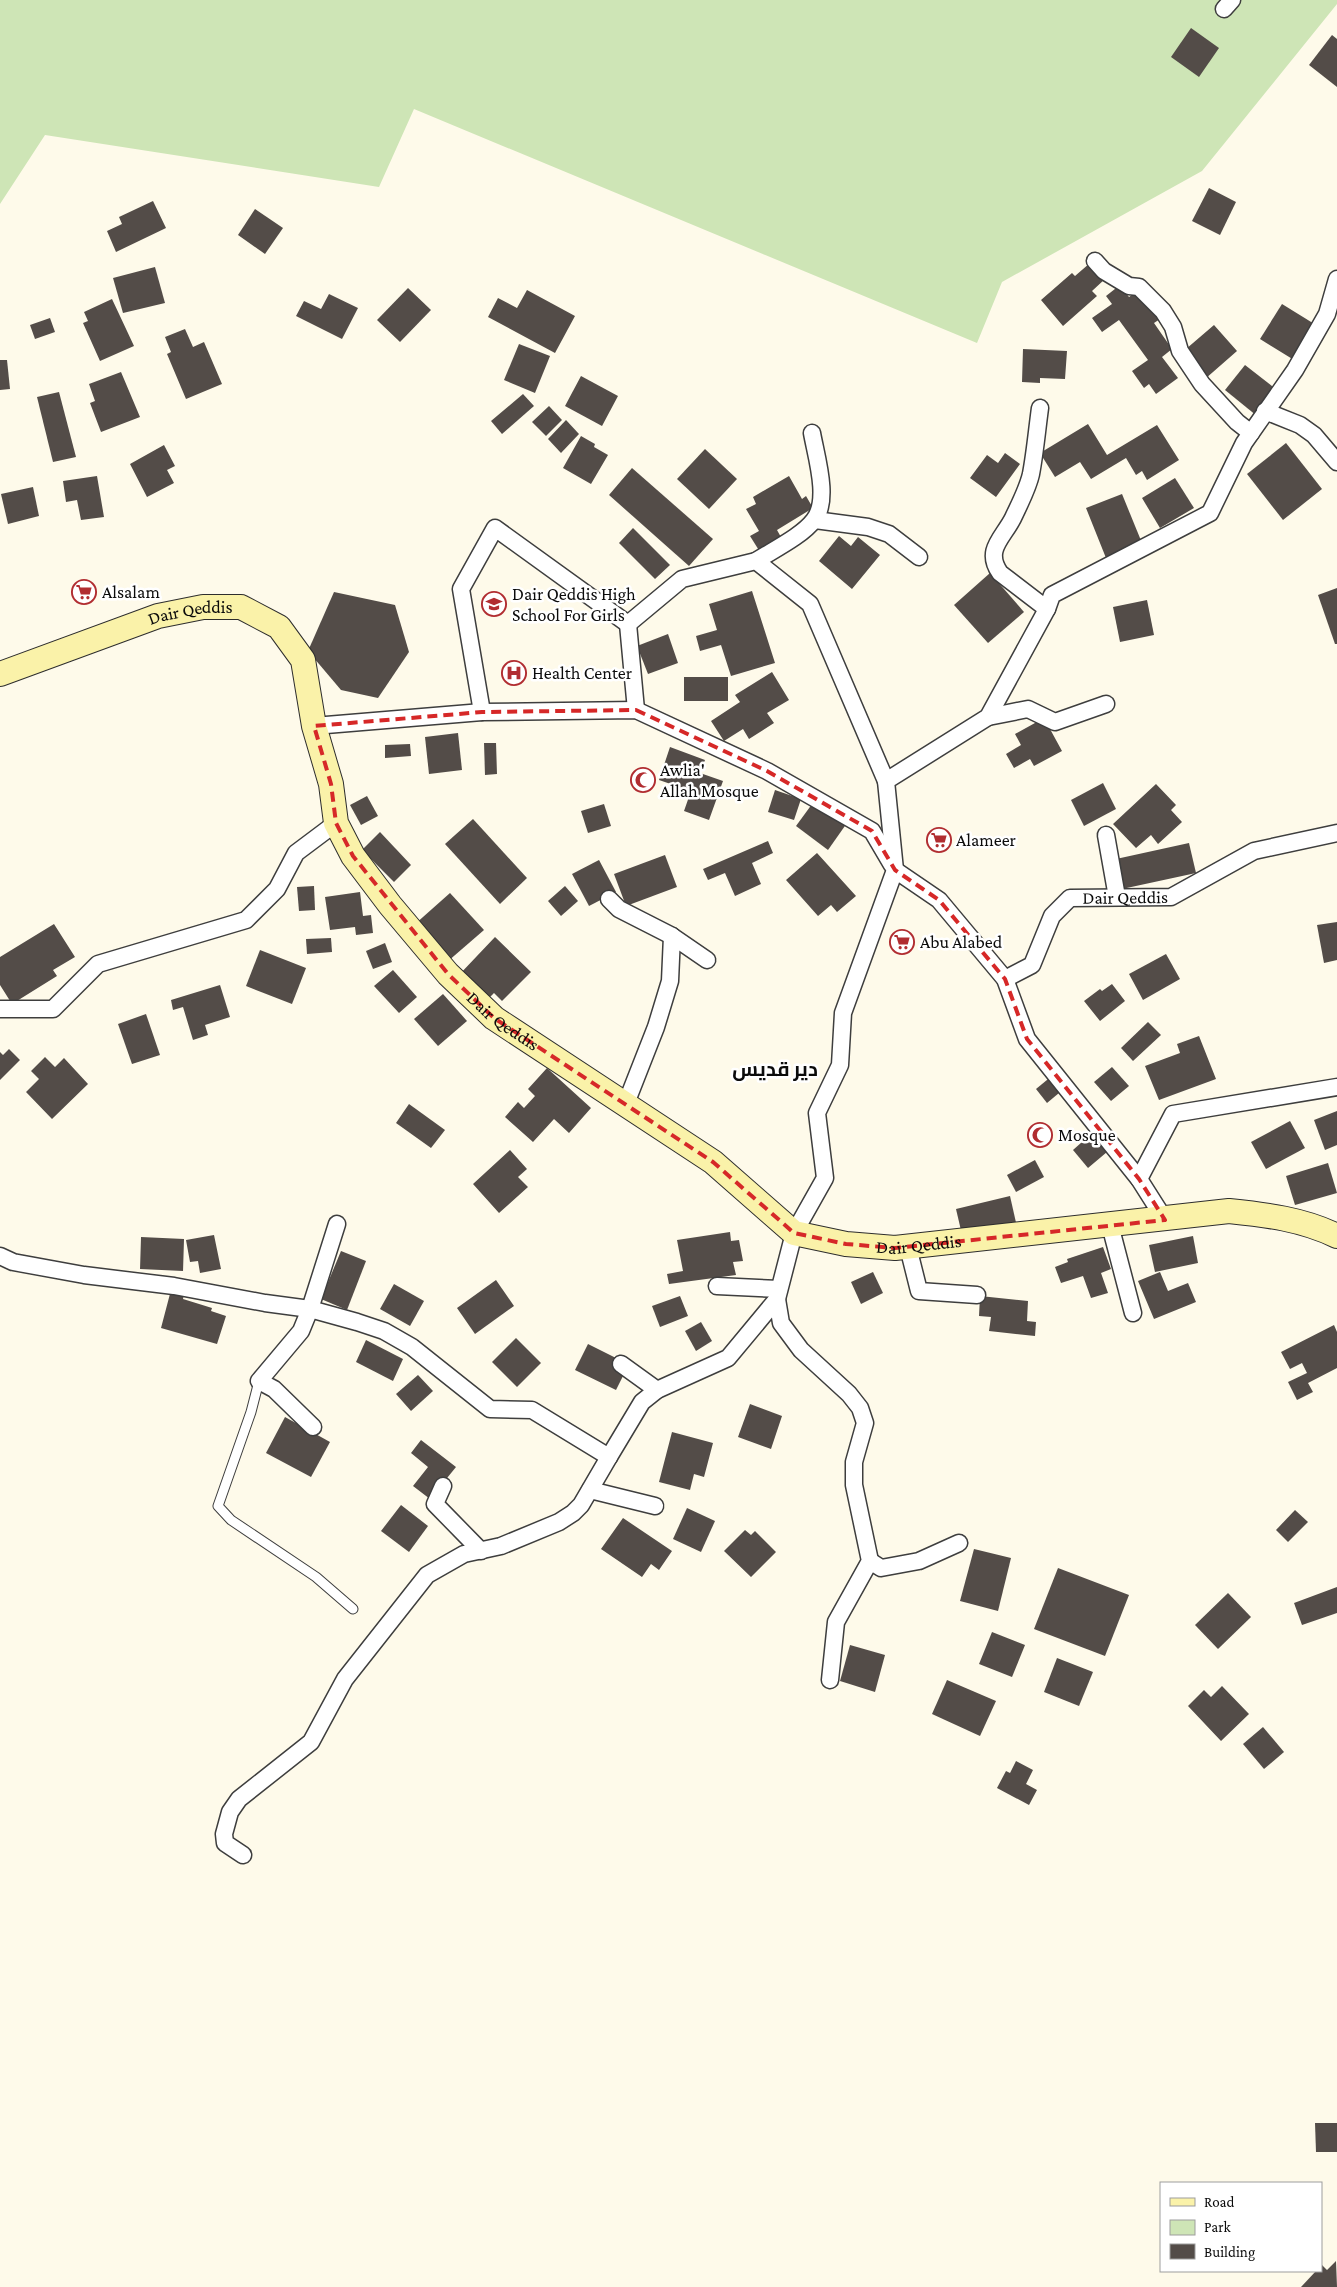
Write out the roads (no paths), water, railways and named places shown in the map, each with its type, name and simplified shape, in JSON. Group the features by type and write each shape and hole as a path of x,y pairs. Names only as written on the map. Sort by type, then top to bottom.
{"main road":[{"name":"Dair Qeddis","path":"0,674 158,616 203,607 241,607 278,627 303,660 314,726 332,784 336,822 353,856 390,905 455,980 494,1018 625,1106 713,1162 794,1232 846,1244 895,1248 1165,1220 1229,1211 1275,1216 1315,1226 1337,1236"}],"street":[{"path":"1095,261 1104,271 1129,286 1139,287 1163,311 1173,327 1180,351 1202,384 1236,422 1251,433"},
{"path":"988,717 1047,609 1052,595 1210,513 1251,433 1295,370 1326,314 1337,279"},
{"path":"1040,408 1030,476 1013,519 995,547 992,556 1000,573 1047,609"},
{"path":"1266,411 1300,425 1314,435 1337,462"},
{"path":"628,624 682,579 756,561 815,520 821,505 820,477 812,433"},
{"path":"815,520 868,527 888,534 919,558"},
{"path":"482,712 461,589 496,528 628,624 636,710"},
{"path":"756,561 810,604 886,781 895,870 843,1013 840,1066 817,1113 825,1178 794,1232 778,1294 781,1323 801,1350 849,1394 860,1408 865,1423 854,1462 854,1485 870,1561 836,1622 830,1680"},
{"path":"886,781 988,717 1028,709 1055,722 1106,704"},
{"path":"314,726 482,712 636,710 767,771 872,832 895,870 938,900 1004,979 1027,1039 1139,1179 1165,1220"},
{"path":"0,1009 53,1009 98,964 246,920 277,889 296,853 336,822"},
{"name":"Dair Qeddis","path":"1004,979 1032,965 1052,916 1070,898 1171,897 1254,852 1337,832"},
{"path":"1106,835 1118,898"},
{"path":"609,899 619,909 672,936 707,960"},
{"path":"625,1106 656,1027 670,981 672,936"},
{"path":"1139,1179 1173,1114 1337,1087"},
{"path":"313,1427 274,1389 259,1381 301,1330 310,1309 337,1224"},
{"path":"1110,1225 1133,1313"},
{"path":"908,1247 919,1291 977,1295"},
{"path":"0,1256 13,1262 84,1275 174,1286 265,1304 310,1309 384,1331 412,1347 490,1409 532,1410 609,1457"},
{"path":"717,1286 778,1294"},
{"path":"243,1855 225,1843 224,1834 230,1812 239,1799 311,1742 345,1679 427,1575 464,1554 501,1546 558,1522 581,1505 642,1402 657,1390 728,1358 778,1294"},
{"path":"621,1364 657,1390"},
{"path":"443,1486 435,1504 480,1551"},
{"path":"590,1490 655,1506"},
{"path":"870,1561 881,1568 920,1561 959,1542"}],"lane":[{"path":"259,1381 251,1412 218,1506 231,1520 316,1577 353,1609"}],"place":[{"name":"Alsalam","path":"84,592"},
{"name":"Dair Qeddis High School For Girls","path":"494,604"},
{"name":"Health Center","path":"514,673"},
{"name":"Awlia' Allah Mosque","path":"643,780"},
{"name":"Alameer","path":"939,840"},
{"name":"Abu Alabed","path":"902,942"},
{"name":"Mosque","path":"1040,1135"}],"district":[{"name":"دير قديس","path":"775,1069"}]}
